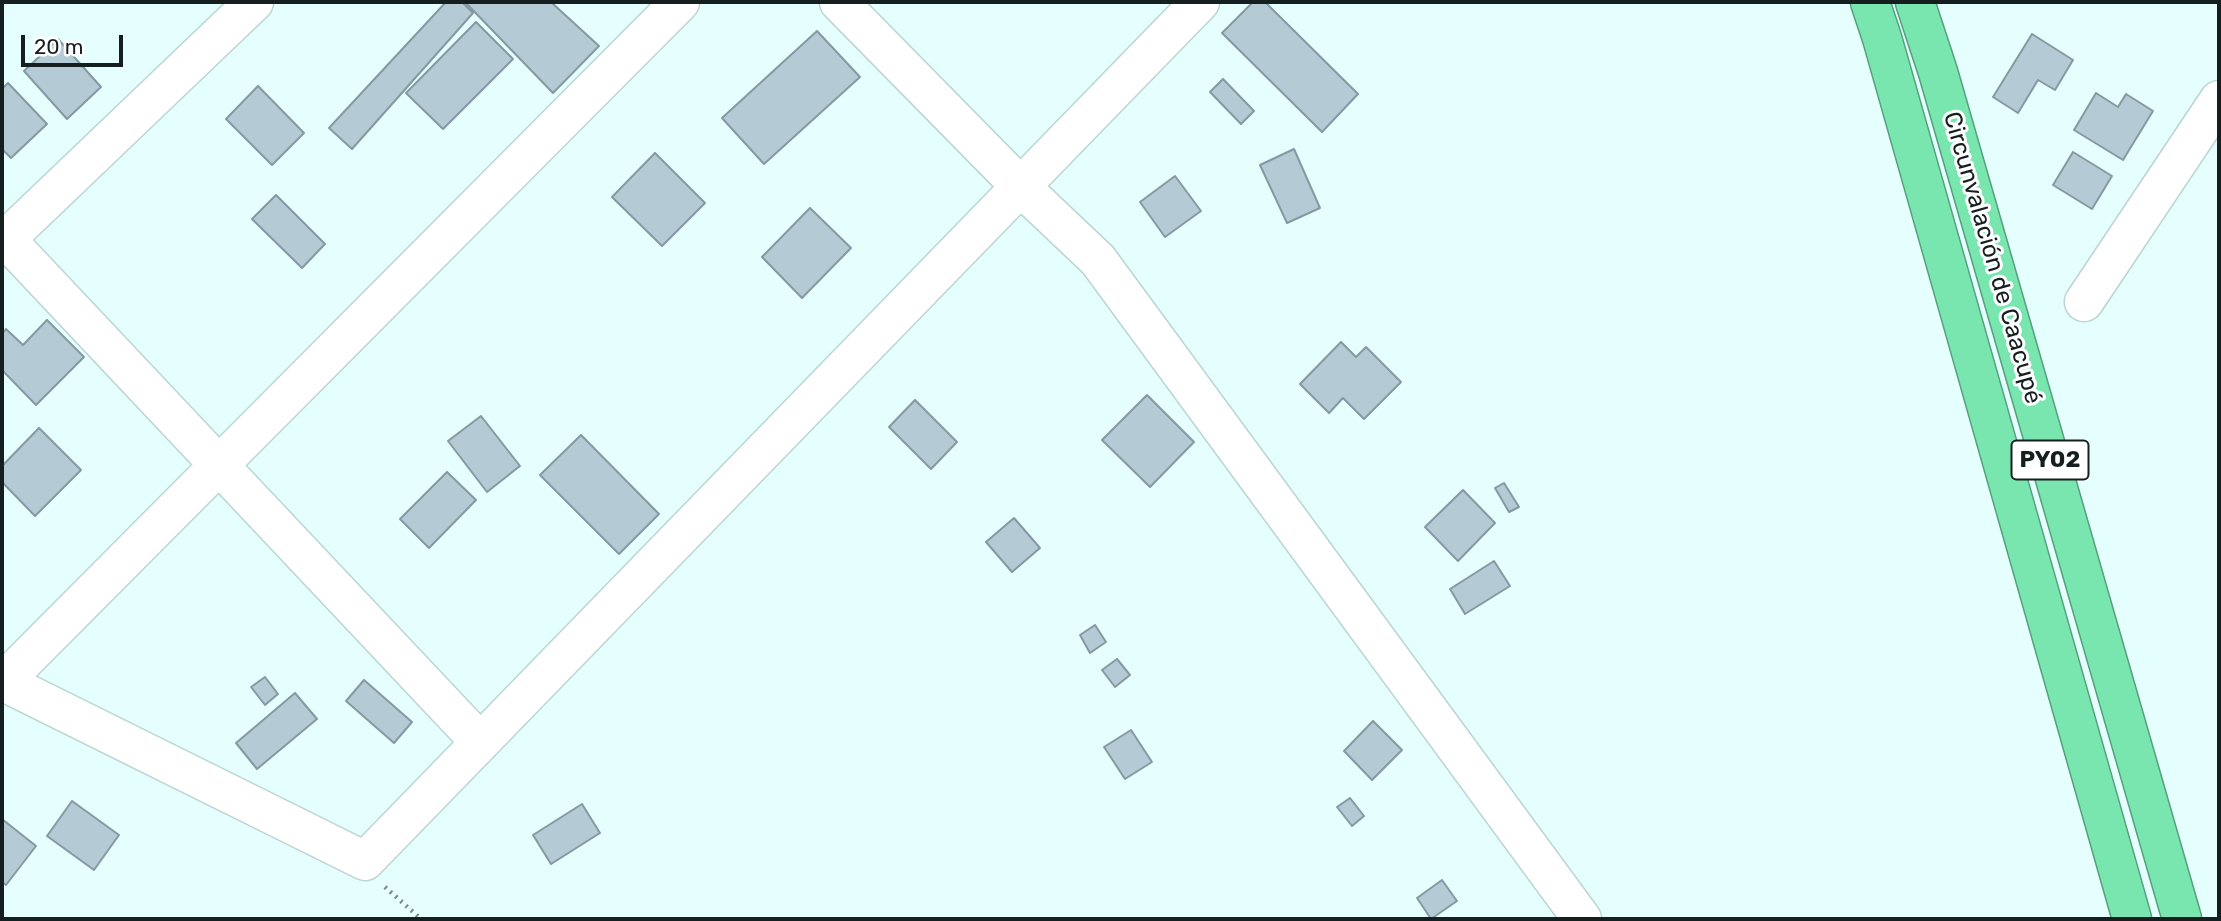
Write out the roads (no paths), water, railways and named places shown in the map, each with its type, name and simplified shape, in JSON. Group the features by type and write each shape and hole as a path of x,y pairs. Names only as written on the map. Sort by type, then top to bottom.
{"highway":[{"name":"Circunvalación de Caacupé","path":"1870,2 2132,919"},
{"name":"Circunvalación de Caacupé","path":"1915,2 1938,72 2182,919"}],"street":[{"path":"254,2 3,239 480,742"},
{"path":"680,2 3,681 365,860 1200,2"},
{"path":"839,2 1021,187 1098,260 1582,919"},
{"path":"2084,302 2219,100"}]}
